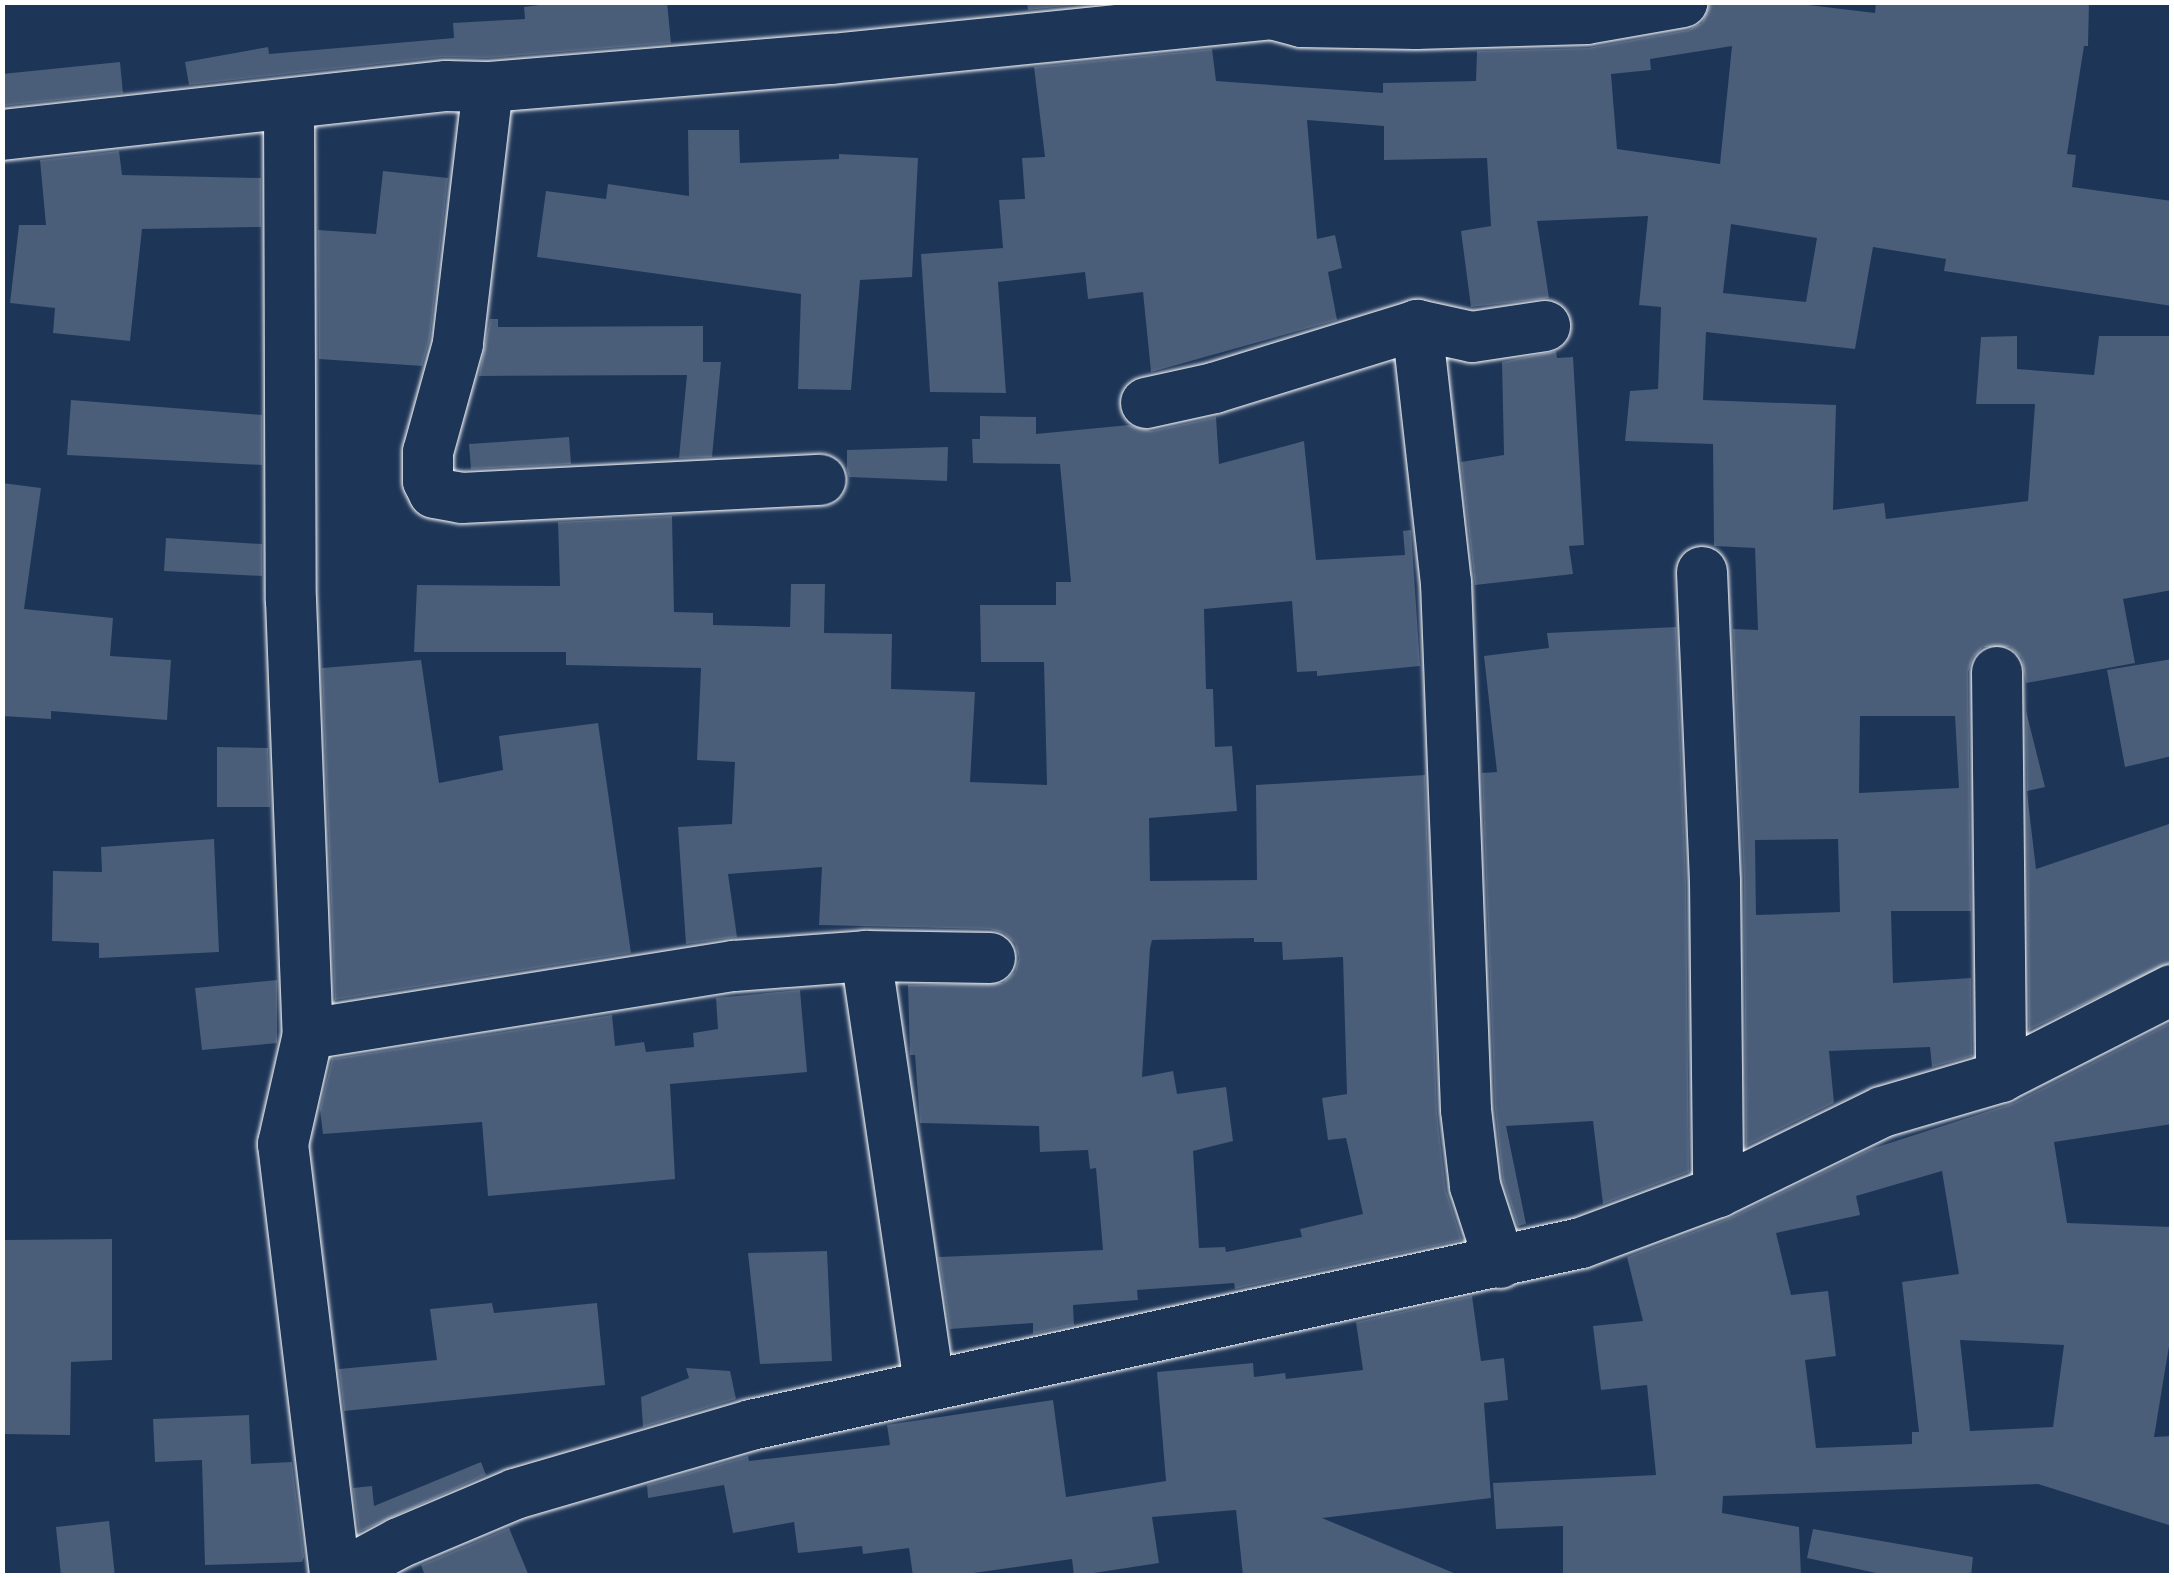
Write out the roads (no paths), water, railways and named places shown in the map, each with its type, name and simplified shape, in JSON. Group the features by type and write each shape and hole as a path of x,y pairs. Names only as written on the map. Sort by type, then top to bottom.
{"street":[{"path":"2,135 446,86 488,87 1271,8 1302,22 1416,24 1587,19 1667,4"},
{"path":"488,87 458,344 428,452 428,482 434,493 462,498 821,480"},
{"path":"289,104 291,600 308,1034 282,1144 336,1576 399,1543 515,1494 751,1425 1581,1243 1718,1192 1882,1112 2001,1077 2172,990"},
{"path":"1146,403 1214,388 1417,325 1472,337 1544,326"},
{"path":"1417,325 1446,582 1466,1110 1474,1186 1500,1263"},
{"path":"1702,572 1715,881 1718,1192"},
{"path":"1997,672 2001,1077"},
{"path":"308,1034 734,966 866,956 990,958"},
{"path":"866,956 929,1384"}]}
